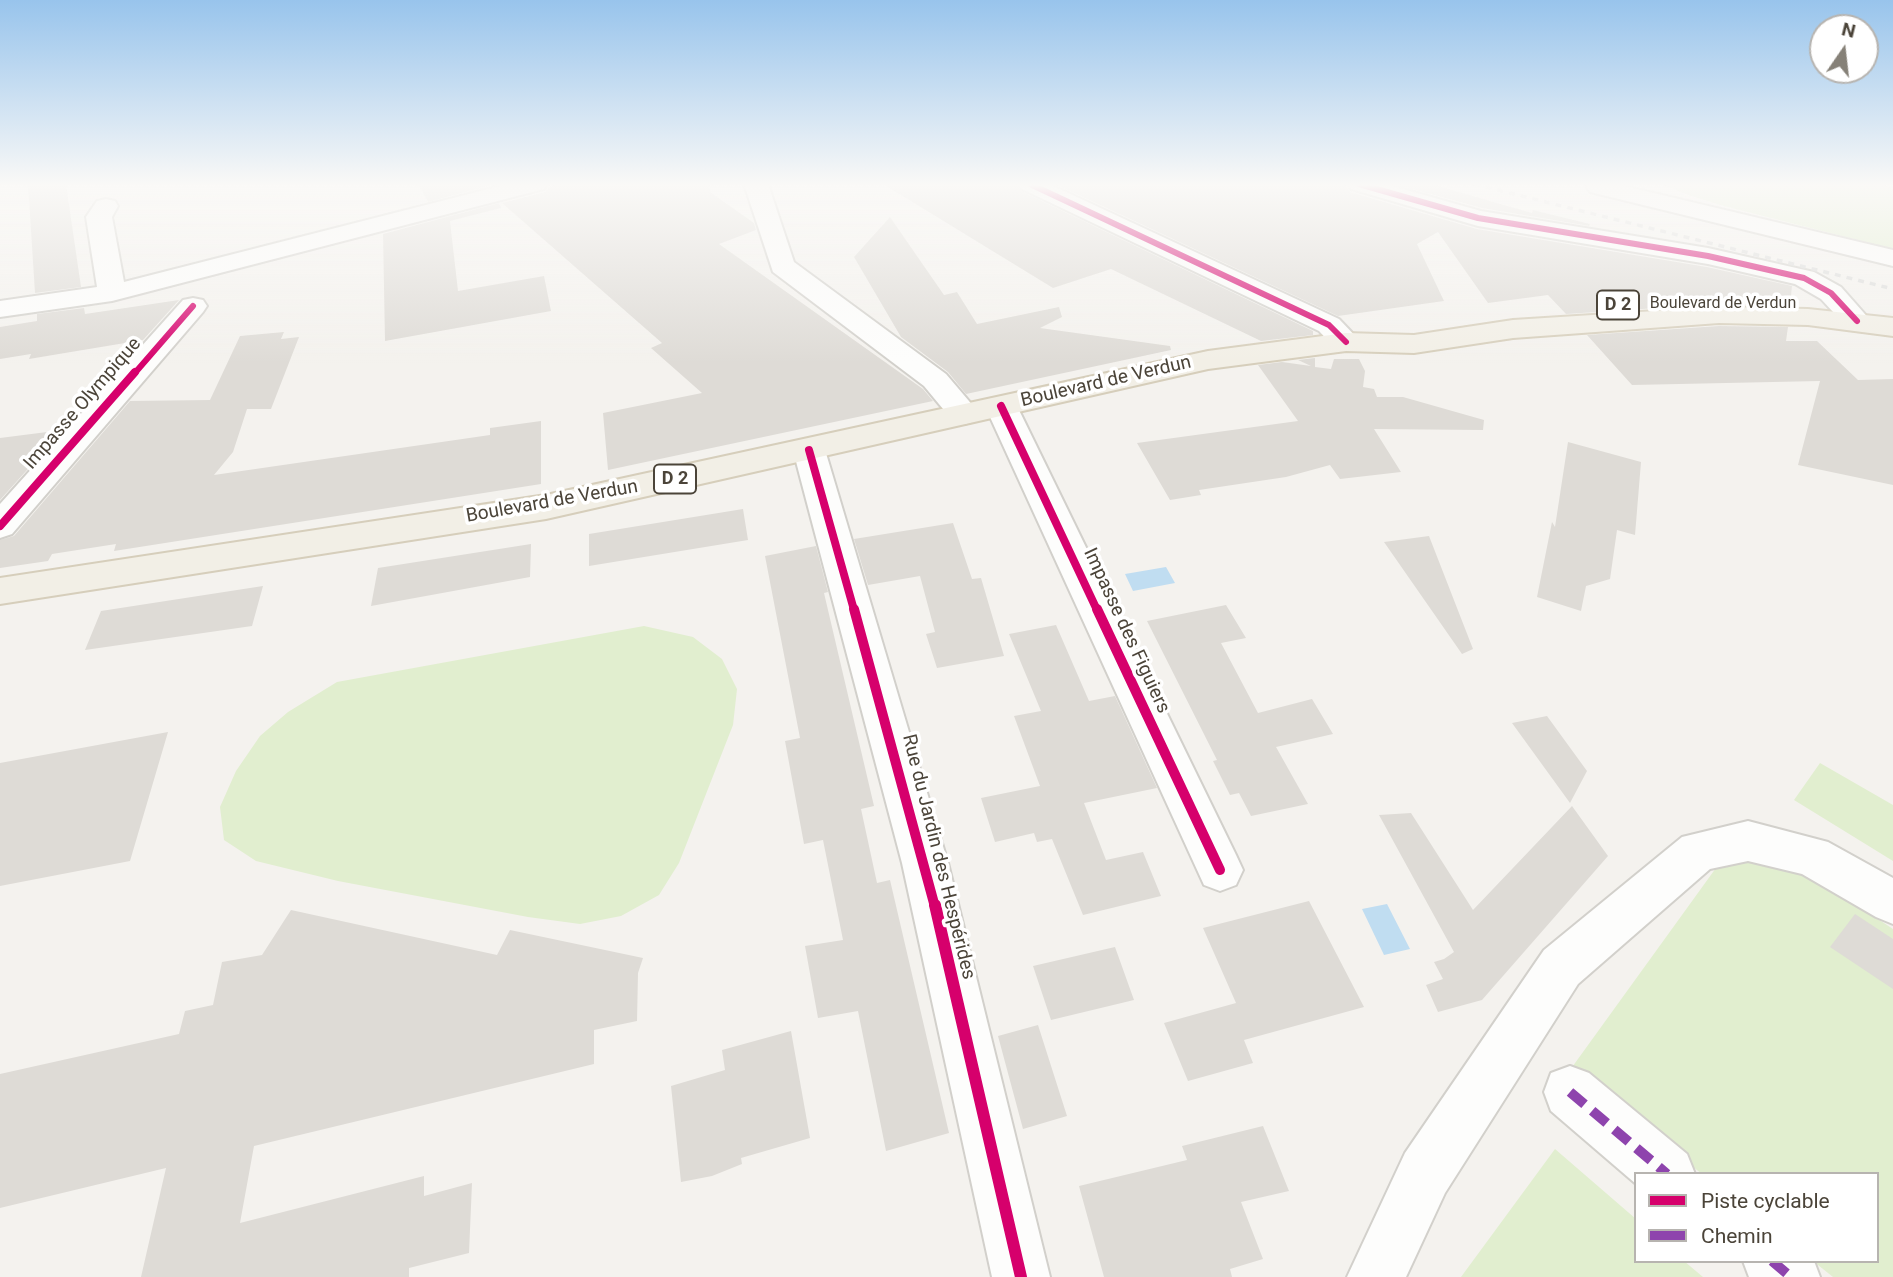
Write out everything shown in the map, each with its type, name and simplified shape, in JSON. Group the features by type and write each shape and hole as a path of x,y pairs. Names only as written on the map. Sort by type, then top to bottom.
{"main road":[{"name":"Boulevard de Verdun","path":"0,592 546,507 1208,360 1346,342 1414,344 1513,329 1719,315 1893,312"},
{"name":"Boulevard de Verdun","path":"1850,314 1893,327"}],"street":[{"path":"104,244 112,293"},
{"path":"0,309 112,293 304,244"},
{"path":"775,244 782,266 935,380 964,414"},
{"path":"1155,244 1329,326 1346,342"},
{"path":"1633,244 1708,256 1804,278 1831,293 1850,314"},
{"path":"1832,244 1893,258"},
{"name":"Impasse Olympique","path":"0,526 193,306"},
{"name":"Impasse des Figuiers","path":"1001,406 1220,870"},
{"name":"Rue du Jardin des Hespérides","path":"809,450 925,863 1021,1277"},
{"path":"1376,1277 1425,1173 1561,968 1698,850 1748,841 1812,856 1893,902"},
{"path":"1570,1092 1665,1172"},
{"path":"1774,1263 1791,1277"}],"green space":[{"path":"1872,244 1893,244 1893,249"},
{"path":"644,626 693,637 722,659 737,689 733,725 679,863 659,895 621,916 580,924 528,917 338,881 256,861 224,840 220,807 236,771 260,736 288,712 337,682"},
{"path":"1820,763 1893,805 1893,861 1794,800"},
{"path":"1721,861 1795,864 1893,929 1893,1277 1833,1277 1816,1263 1879,1263 1879,1172 1699,1172 1570,1070"},
{"path":"1555,1149 1634,1217 1634,1263 1686,1263 1703,1277 1461,1277"}],"water":[{"path":"1166,567 1175,583 1133,591 1125,574"},
{"path":"1387,904 1410,949 1384,955 1362,909"}],"building":[{"path":"32,244 75,244 81,287 35,293"},
{"path":"383,244 453,244 458,291 544,276 551,311 385,341"},
{"path":"548,244 720,244 923,389 933,401 608,470 603,413 702,393 651,348 662,343"},
{"path":"866,244 908,244 944,295 957,292 977,324 1059,307 1062,317 1040,328 1170,346 1171,350 966,394 948,372 901,337 854,257"},
{"path":"980,244 1131,244 1313,331 1313,335 1261,341 1111,269 1053,288"},
{"path":"1183,244 1418,244 1444,301 1338,316"},
{"path":"1446,244 1565,244 1707,267 1792,286 1790,306 1719,304 1566,314 1548,295 1488,303"},
{"path":"179,300 143,340 29,359 31,354 0,359 0,327 37,321 37,314 84,308 85,314"},
{"path":"1719,326 1788,327 1786,341 1817,341 1858,380 1893,379 1893,485 1798,465 1820,381 1632,385 1587,335"},
{"path":"284,332 281,339 299,337 271,409 247,409 233,452 214,475 490,435 490,428 541,421 541,484 114,551 116,544 52,554 48,561 0,568 0,540 14,536 130,401 210,400 240,336"},
{"path":"1315,358 1315,367 1331,369 1334,359 1359,359 1365,371 1363,387 1374,389 1377,397 1403,397 1484,420 1483,430 1374,429 1401,472 1340,479 1330,465 1286,477 1199,490 1201,495 1170,500 1137,443 1298,421 1258,365 1282,362 1311,366 1298,360"},
{"path":"81,401 89,401 0,500 0,438 55,431"},
{"path":"1568,442 1641,462 1635,535 1617,530 1610,579 1586,586 1581,611 1537,597 1552,522 1555,527"},
{"path":"743,509 748,540 589,566 589,534"},
{"path":"953,523 972,579 981,578 1004,656 937,668 926,634 935,632 920,576 868,585 854,539"},
{"path":"1429,536 1473,649 1462,654 1384,542"},
{"path":"531,544 530,577 371,606 378,568"},
{"path":"816,546 828,592 824,593 874,806 861,809 877,883 890,880 949,1133 886,1151 858,1011 818,1018 805,946 843,940 823,840 804,844 785,741 800,738 765,556"},
{"path":"263,586 252,626 85,650 101,611"},
{"path":"1226,605 1246,638 1221,643 1258,713 1312,699 1333,734 1276,747 1308,804 1251,816 1239,793 1230,795 1213,761 1217,760 1147,621"},
{"path":"1056,625 1089,701 1115,696 1157,788 1084,803 1106,860 1143,852 1161,896 1083,915 1052,839 1037,842 1034,833 995,842 981,798 1040,786 1014,716 1041,711 1009,634"},
{"path":"1547,716 1587,771 1570,803 1512,723"},
{"path":"168,732 130,861 0,886 0,763"},
{"path":"1572,806 1608,856 1482,1000 1438,1012 1426,985 1443,979 1434,962 1454,952 1379,815 1411,813 1473,910"},
{"path":"1309,901 1364,1007 1244,1040 1253,1063 1188,1081 1164,1023 1236,1003 1203,928"},
{"path":"291,910 497,955 510,930 643,958 638,973 637,1021 594,1030 594,1064 254,1146 240,1223 424,1176 424,1196 472,1183 469,1253 409,1268 409,1277 141,1277 166,1168 0,1208 0,1074 179,1034 185,1011 213,1005 222,962 262,955"},
{"path":"1855,914 1893,939 1893,989 1830,947"},
{"path":"1115,947 1134,1000 1051,1020 1033,966"},
{"path":"1038,1025 1067,1116 1023,1129 998,1036"},
{"path":"791,1031 810,1138 741,1158 742,1164 712,1176 681,1182 671,1086 725,1070 722,1050"},
{"path":"1263,1126 1289,1191 1241,1202 1263,1259 1230,1269 1232,1277 1104,1277 1079,1186 1187,1160 1182,1146"}],"railway":[{"path":"1712,244 1893,289"}],"marked path":[{"path":"1570,1092 1665,1172"},
{"path":"1774,1263 1791,1277"}],"cycle path":[{"path":"1156,244 1329,325 1346,342"},
{"path":"1633,244 1708,256 1804,278 1831,293 1857,321"},
{"path":"0,526 193,306"},
{"path":"1001,406 1220,870"},
{"path":"809,450 925,863 1021,1277"}]}
